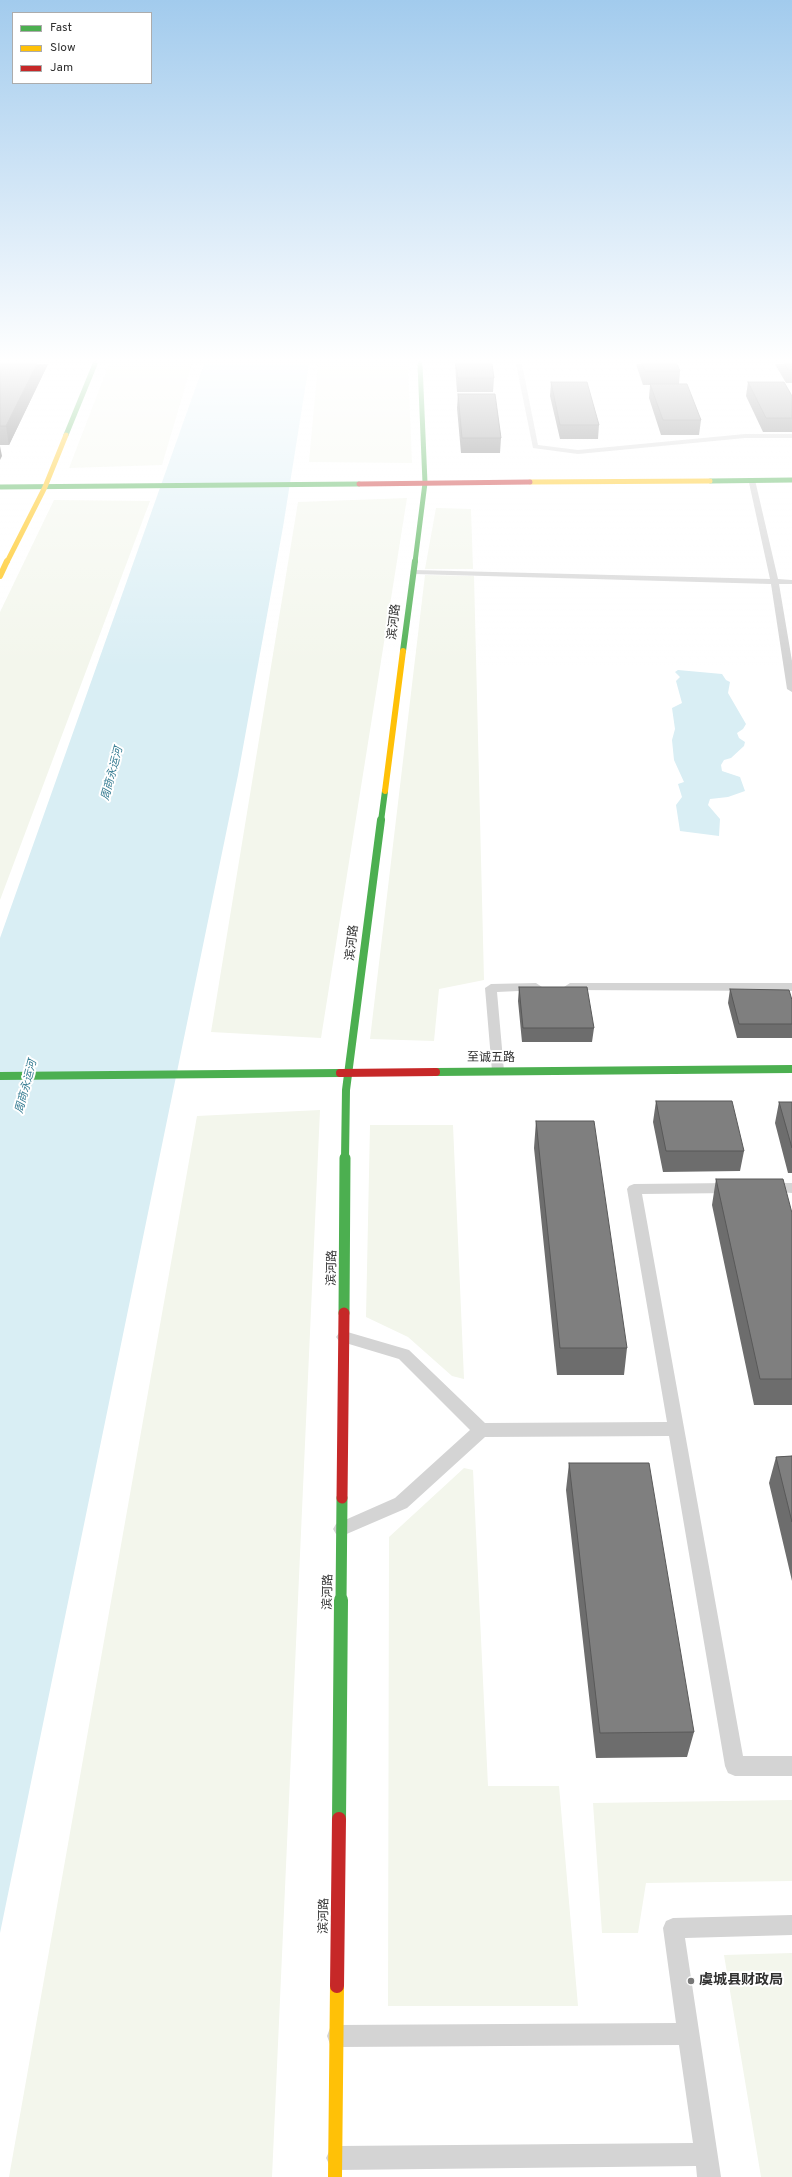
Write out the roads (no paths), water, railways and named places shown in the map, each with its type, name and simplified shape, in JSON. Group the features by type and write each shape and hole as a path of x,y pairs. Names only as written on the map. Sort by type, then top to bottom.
{"street":[{"path":"0,576 45,486 53,466"},
{"name":"滨河路","path":"335,2168 346,1090 414,572 425,483 424,466"},
{"path":"0,487 792,480"},
{"name":"至诚五路","path":"0,1076 189,1076 349,1072 792,1069"}],"lane":[{"path":"751,480 775,582 792,689"},
{"path":"414,572 792,582"},
{"path":"498,1071 491,988 792,987"},
{"path":"792,1188 634,1189 735,1766 792,1766"},
{"path":"344,1337 404,1354 481,1430"},
{"path":"342,1529 401,1503 481,1430 676,1429"},
{"path":"709,2177 673,1928 792,1925"},
{"path":"336,2036 689,2034"},
{"path":"335,2168 706,2154"}],"water":[{"name":"周商永运河","path":"168,466 293,466 238,775 0,1933 0,938"},
{"path":"678,670 722,674 726,680 730,682 728,693 746,724 743,729 737,733 739,738 745,742 744,746 731,758 724,760 721,765 722,771 740,777 745,791 728,797 710,799 708,805 720,819 719,836 680,831 676,805 682,797 678,784 684,782 674,760 672,740 675,729 672,708 682,703 676,681 680,677 675,672"}],"place":[{"name":"虞城县财政局","path":"691,1981"}]}
